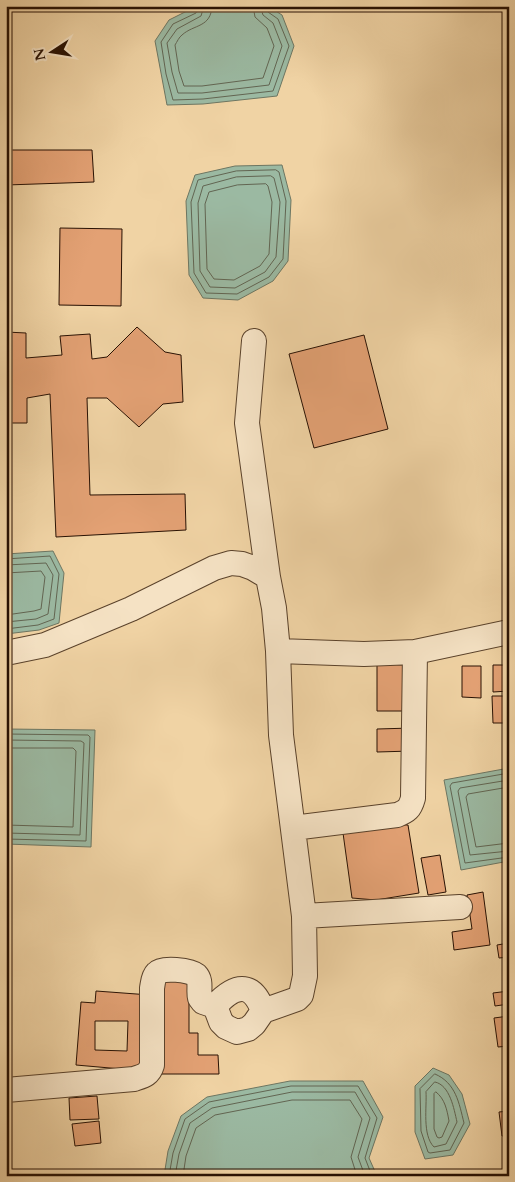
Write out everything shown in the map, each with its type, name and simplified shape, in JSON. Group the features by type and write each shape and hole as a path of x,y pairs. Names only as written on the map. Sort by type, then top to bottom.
{"street":[{"path":"215,1006 221,1022 226,1027 237,1032 248,1029 263,1011 297,999 301,994 305,976 304,916 281,735 278,652 274,608 247,423 254,341"},
{"path":"6,653 45,646 131,609 214,568 231,563 253,568 268,577"},
{"path":"278,652 364,654 415,652 509,632"},
{"path":"293,828 396,815 406,812 410,808 413,798 415,652"},
{"path":"304,916 460,907"},
{"path":"6,1090 134,1080 146,1076 152,1065 153,980 158,972 162,970 189,971 195,975 199,984 200,998 203,1002 215,1006"},
{"path":"215,1006 223,996 236,990 246,990 252,992 263,1011"}],"water":[{"path":"197,6 268,6 282,15 294,46 277,96 203,104 167,105 155,41 169,20"},
{"path":"282,165 291,200 288,261 273,281 238,300 203,298 189,275 186,201 195,175 235,166"},
{"path":"53,551 64,573 59,623 39,630 6,634 6,554"},
{"path":"6,729 95,730 91,847 6,844"},
{"path":"509,768 509,861 461,870 444,780"},
{"path":"433,1068 449,1075 462,1094 470,1124 453,1155 425,1159 415,1132 415,1086"},
{"path":"290,1081 363,1081 383,1117 369,1158 377,1176 164,1176 168,1151 181,1116 207,1097"}],"building":[{"path":"6,150 92,150 94,182 6,185"},
{"path":"60,228 122,229 121,306 59,305"},
{"path":"137,327 165,352 181,355 183,402 163,404 139,427 107,398 87,398 90,495 185,494 186,530 56,537 50,394 27,398 27,423 6,423 6,332 26,333 26,358 62,355 60,336 90,334 92,359 107,357"},
{"path":"364,335 388,429 314,448 289,354"},
{"path":"411,664 411,711 377,711 377,665"},
{"path":"493,665 509,665 509,691 493,692"},
{"path":"462,666 481,666 481,698 462,697"},
{"path":"492,696 509,696 509,723 493,723"},
{"path":"412,728 412,751 377,752 377,729"},
{"path":"389,824 408,825 419,893 376,900 352,898 343,833"},
{"path":"440,855 446,892 428,895 421,858"},
{"path":"483,892 490,945 454,950 452,932 472,929 467,895"},
{"path":"509,943 509,957 499,958 497,945"},
{"path":"160,976 195,977 189,994 189,1033 198,1033 198,1055 218,1055 219,1074 160,1074"},
{"path":"96,991 150,995 144,1071 76,1065 81,1002 95,1003","holes":["95,1021 128,1021 127,1051 95,1050"]},
{"path":"509,991 509,1004 495,1006 493,993"},
{"path":"509,1016 509,1046 498,1047 494,1018"},
{"path":"97,1096 99,1119 70,1120 69,1098"},
{"path":"509,1111 509,1135 502,1136 499,1112"},
{"path":"99,1121 101,1143 75,1146 72,1124"}]}
